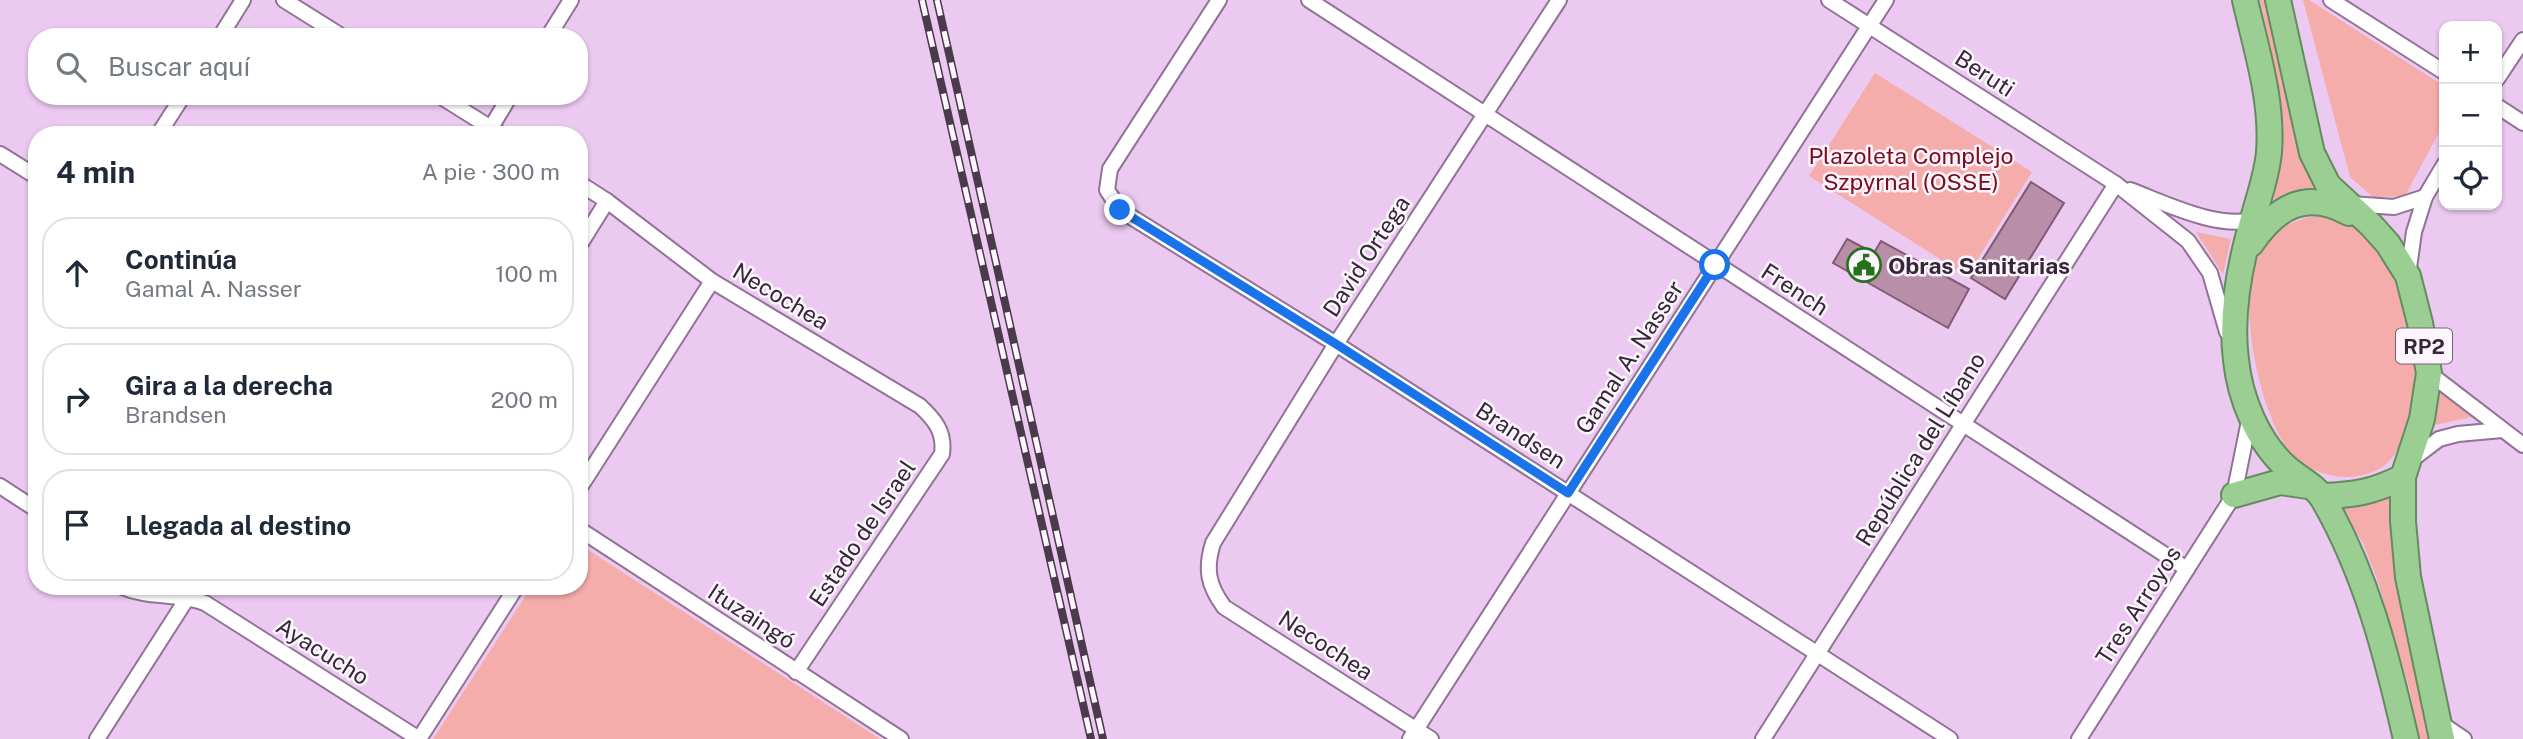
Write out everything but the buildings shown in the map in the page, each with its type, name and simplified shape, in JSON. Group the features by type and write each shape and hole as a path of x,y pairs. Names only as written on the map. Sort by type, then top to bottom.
{"highway":[{"path":"2245,0 2265,91 2269,152 2234,310 2236,360 2250,414 2269,449 2287,468 2316,491 2369,598 2406,739"},
{"name":"RP2","path":"2278,0 2312,153 2328,185 2388,244 2408,276 2420,323 2429,373 2422,419 2406,470 2403,522 2408,576 2441,731"},
{"path":"2246,250 2263,226 2284,208 2320,201"},
{"name":"RP2","path":"2320,201 2337,206 2371,225"},
{"path":"2234,495 2280,482 2347,495 2378,489 2406,470"}],"street":[{"path":"226,28 243,0"},
{"path":"284,0 329,28"},
{"path":"554,28 571,0"},
{"name":"Brandsen","path":"1219,0 1110,169 1107,190 1120,210 1336,344 1950,739"},
{"name":"French","path":"1309,0 2187,569"},
{"name":"David Ortega","path":"1209,579 1207,562 1213,543 1336,344 1559,0"},
{"name":"Beruti","path":"1829,0 2116,184 2188,241 2210,273 2236,360"},
{"name":"Gamal A. Nasser","path":"1413,734 1886,0"},
{"path":"2331,0 2439,69"},
{"path":"2502,72 2523,40"},
{"path":"165,126 177,105"},
{"path":"453,105 484,126"},
{"path":"496,126 506,105"},
{"path":"2502,109 2523,123"},
{"path":"0,154 28,171"},
{"path":"2408,276 2414,232 2425,197 2439,173"},
{"name":"Beruti","path":"2116,184 2197,215 2228,222 2252,221 2284,208"},
{"name":"República del Líbano","path":"1763,739 2116,184"},
{"name":"Necochea","path":"588,189 712,281 920,407 940,429 944,442 942,454"},
{"path":"2320,201 2394,207 2425,197"},
{"path":"588,232 607,201"},
{"path":"588,475 712,281"},
{"path":"2429,373 2523,445"},
{"path":"2234,495 2250,414"},
{"path":"2406,470 2440,439 2458,434 2502,430"},
{"name":"Estado de Israel","path":"796,672 942,454"},
{"path":"0,486 28,504"},
{"name":"Tres Arroyos","path":"2079,739 2234,495"},
{"name":"Ituzaingó","path":"588,535 901,739"},
{"name":"Necochea","path":"1209,579 1224,607 1413,734 1431,739"},
{"path":"97,739 190,595"},
{"name":"Ayacucho","path":"196,595 419,739"},
{"path":"419,739 511,595"},
{"path":"2441,731 2464,739"}],"green space":[{"path":"2260,0 2267,0 2319,188 2304,188 2274,200 2282,122 2275,69"},
{"path":"2303,0 2309,0 2439,83 2439,132 2405,196 2373,197 2350,177"},
{"name":"Plazoleta Complejo Szpyrnal (OSSE)","path":"1875,73 2032,172 1967,276 1809,176"},
{"path":"2326,213 2351,223 2369,240 2385,263 2397,288 2412,345 2415,374 2413,401 2403,438 2394,456 2385,465 2367,474 2355,476 2343,477 2318,471 2307,466 2288,449 2268,409 2260,383 2250,327 2251,275 2256,255 2262,245 2286,226"},
{"path":"2196,232 2231,239 2223,274"},
{"path":"2440,391 2472,417 2435,425"},
{"path":"2395,490 2399,595 2431,739 2420,739 2409,687 2376,576 2363,543 2341,508 2364,504"},
{"path":"588,550 880,739 433,739 526,595 588,595"}],"railway":[{"path":"922,0 1091,739"},
{"path":"937,0 1103,739"}],"place":[{"name":"Obras Sanitarias","path":"1864,265"}],"route":[{"path":"1120,210 1568,493 1715,265"}]}
